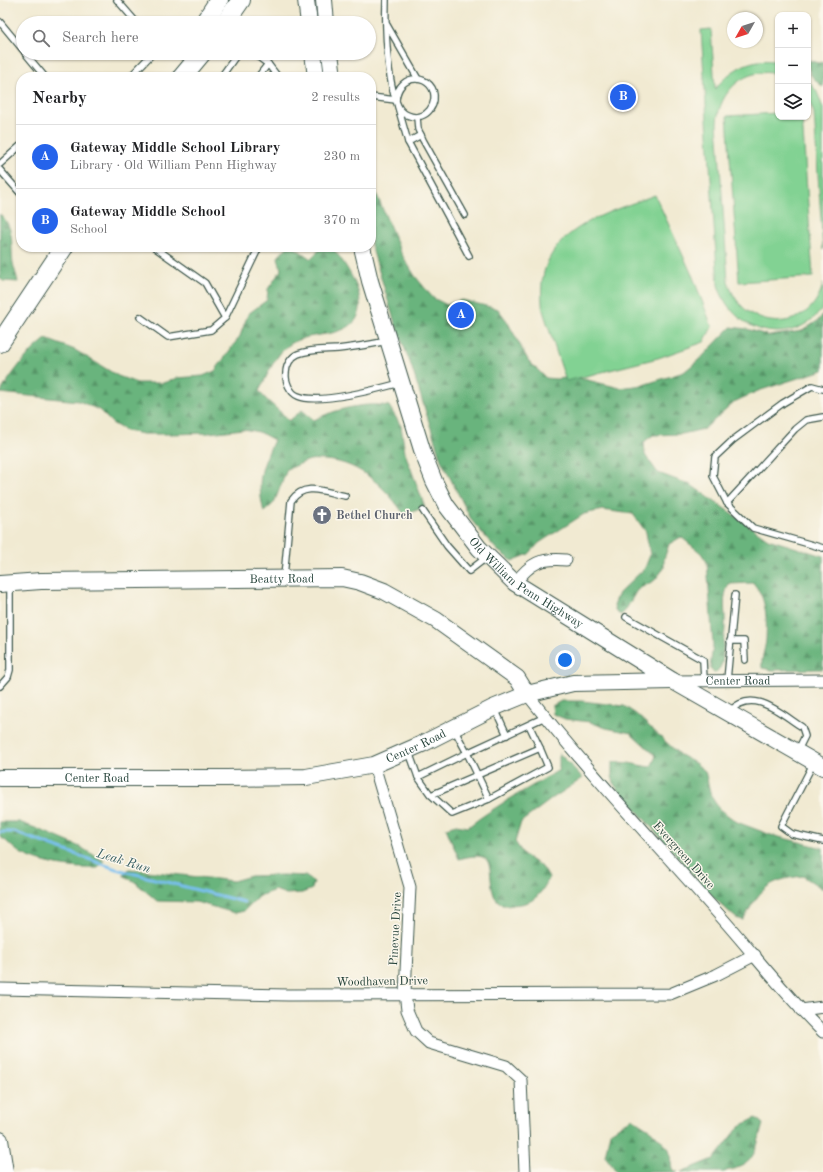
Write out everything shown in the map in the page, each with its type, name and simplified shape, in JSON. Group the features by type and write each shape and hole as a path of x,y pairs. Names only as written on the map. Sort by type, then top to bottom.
{"main road":[{"path":"209,16 219,0"},
{"path":"230,16 241,0"},
{"path":"176,72 181,60"},
{"path":"186,72 196,60"},
{"path":"0,342 61,252"}],"street":[{"path":"306,0 308,16"},
{"path":"324,0 325,16"},
{"path":"314,60 315,72"},
{"path":"331,60 332,72"},
{"name":"Old William Penn Highway","path":"358,252 370,281"},
{"name":"Old William Penn Highway","path":"363,252 370,281 423,453 446,506 460,526 487,557 515,582 673,681 818,764"},
{"path":"515,582 534,563 548,559 566,560"},
{"name":"Beatty Road","path":"5,583 48,581 342,578 360,582 384,591 436,620 517,678 527,694"},
{"name":"Center Road","path":"0,778 306,777 374,765 454,728 494,707 527,694 572,683 704,680 823,680"},
{"name":"Evergreen Drive","path":"527,694 545,717 755,954 801,1010 823,1032"},
{"name":"Pinevue Drive","path":"374,765 410,887 405,993 407,1010 416,1031 429,1043 506,1066 521,1080 524,1172"},
{"name":"Woodhaven Drive","path":"0,989 288,995 405,993 670,994 716,975 755,954"},
{"path":"801,1010 823,1007"},
{"path":"0,1140 5,1172"}],"lane":[{"path":"117,0 131,16"},
{"path":"386,0 386,23 391,80 408,142 469,256"},
{"path":"0,22 16,41"},
{"path":"386,23 418,79"},
{"path":"31,60 41,72"},
{"path":"135,72 146,60"},
{"path":"225,72 233,60"},
{"path":"263,60 274,72"},
{"path":"262,72 268,64"},
{"path":"376,97 397,103 406,114 417,117 422,116 432,108 434,96 429,84 418,79 412,79 402,84 397,94 397,103"},
{"path":"417,117 421,135 465,215"},
{"path":"408,142 421,135"},
{"path":"0,164 16,150"},
{"path":"0,170 16,188"},
{"path":"161,252 205,283 225,318"},
{"path":"140,317 168,337 212,330 225,318 257,252"},
{"path":"388,340 354,347 297,354 289,361 285,376 289,388 296,396 319,399 373,390 402,382"},
{"path":"823,389 812,386 783,403 733,440 715,457 713,476 726,503 753,528 823,548"},
{"path":"726,503 795,429 806,420 823,417"},
{"path":"284,578 291,501 294,496 306,488 345,496"},
{"path":"423,511 447,546 469,571 487,557"},
{"path":"0,686 8,677 10,670 5,583"},
{"path":"726,680 735,595"},
{"path":"626,617 703,660 704,680"},
{"path":"730,641 744,641 745,660"},
{"path":"729,713 738,704 747,700 767,705 802,727 805,736 797,752"},
{"path":"494,707 507,735"},
{"path":"418,777 545,717"},
{"path":"408,750 418,777 431,796 452,814 489,799 548,767 528,725"},
{"path":"454,728 489,799"},
{"path":"431,796 540,748"},
{"path":"818,764 781,826 792,834 823,840"}],"green space":[{"path":"711,29 715,89 735,70 743,66 759,61 775,62 775,74 766,72 755,74 745,78 728,91 719,111 717,123 728,281 736,298 747,311 761,319 776,322 791,320 805,313 816,301 823,284 823,308 810,321 795,329 779,332 764,330 749,324 736,315 725,301 718,285 701,30"},
{"path":"811,61 818,63 823,62 823,87 811,75"},
{"path":"811,84 817,92 823,108 823,250 814,113 811,105"},
{"path":"775,113 775,120 802,120 813,277 739,282 727,116"},
{"path":"376,193 401,253 415,276 433,298 447,305 462,300 498,309 507,321 528,360 546,378 556,379 575,377 620,388 643,385 684,372 702,357 731,327 747,329 770,336 802,331 819,320 823,314 823,370 758,391 736,401 704,429 682,434 653,435 644,442 645,455 658,473 691,485 768,539 823,556 823,669 772,670 762,668 766,640 766,617 764,602 758,589 753,583 729,584 724,600 725,627 722,664 715,673 710,668 713,645 707,562 701,553 681,537 669,544 664,559 664,568 655,580 637,590 625,611 621,615 616,612 614,605 619,593 645,568 650,555 646,532 633,514 602,510 584,514 539,543 529,554 512,561 497,550 472,521 441,460 411,365 395,323 373,252 376,252"},
{"path":"655,195 693,277 712,327 704,342 658,358 566,381 542,306 543,279 549,259 561,242 576,230 594,219"},
{"path":"0,214 8,225 10,231 13,263 18,282 3,281 0,278"},
{"path":"282,252 301,252 311,259 317,252 336,252 346,267 357,289 360,300 360,310 356,320 342,330 298,340 286,347 276,358 259,391 289,421 302,410 314,420 350,407 370,405 389,406 401,426 405,453 425,507 412,512 406,517 382,487 361,472 338,462 312,460 287,469 274,503 264,512 260,491 261,475 274,440 259,432 243,429 209,433 143,434 126,431 112,423 99,410 79,401 0,393 20,364 46,339 75,350 118,376 137,383 163,383 177,378 203,376 215,371 240,336 248,314 267,300 268,289 281,270 278,257"},
{"path":"561,701 582,701 624,706 636,714 680,755 695,763 705,771 711,796 719,809 737,822 771,835 823,848 823,889 803,876 781,880 766,888 760,894 743,920 736,918 712,896 615,786 612,776 612,763 617,762 651,767 656,756 631,733 606,728 590,722 565,719 553,714 552,706"},
{"path":"559,753 583,778 521,822 515,842 524,855 543,868 549,878 540,893 531,901 519,904 502,905 494,895 489,864 486,859 481,856 472,856 459,859 446,828 456,825 468,827 501,804 559,770"},
{"path":"0,822 19,822 38,829 80,847 104,861 98,868 79,868 59,866 31,858 19,852 0,837"},
{"path":"129,869 233,881 251,876 305,876 314,882 312,889 302,893 286,894 275,890 259,896 244,911 235,913 196,902 157,901 135,882 123,875"},
{"path":"632,1118 652,1131 669,1149 672,1169 678,1172 617,1172 605,1156 610,1132"},
{"path":"756,1118 763,1124 756,1149 750,1160 745,1164 724,1172 681,1172 714,1159 740,1126"}],"waterway":[{"name":"Leak Run","path":"0,832 14,832 116,869 244,902"}],"place":[{"name":"Gateway Middle School","path":"623,97"},
{"name":"Gateway Middle School Library","path":"461,315"},
{"name":"Bethel Church","path":"322,515"}]}
